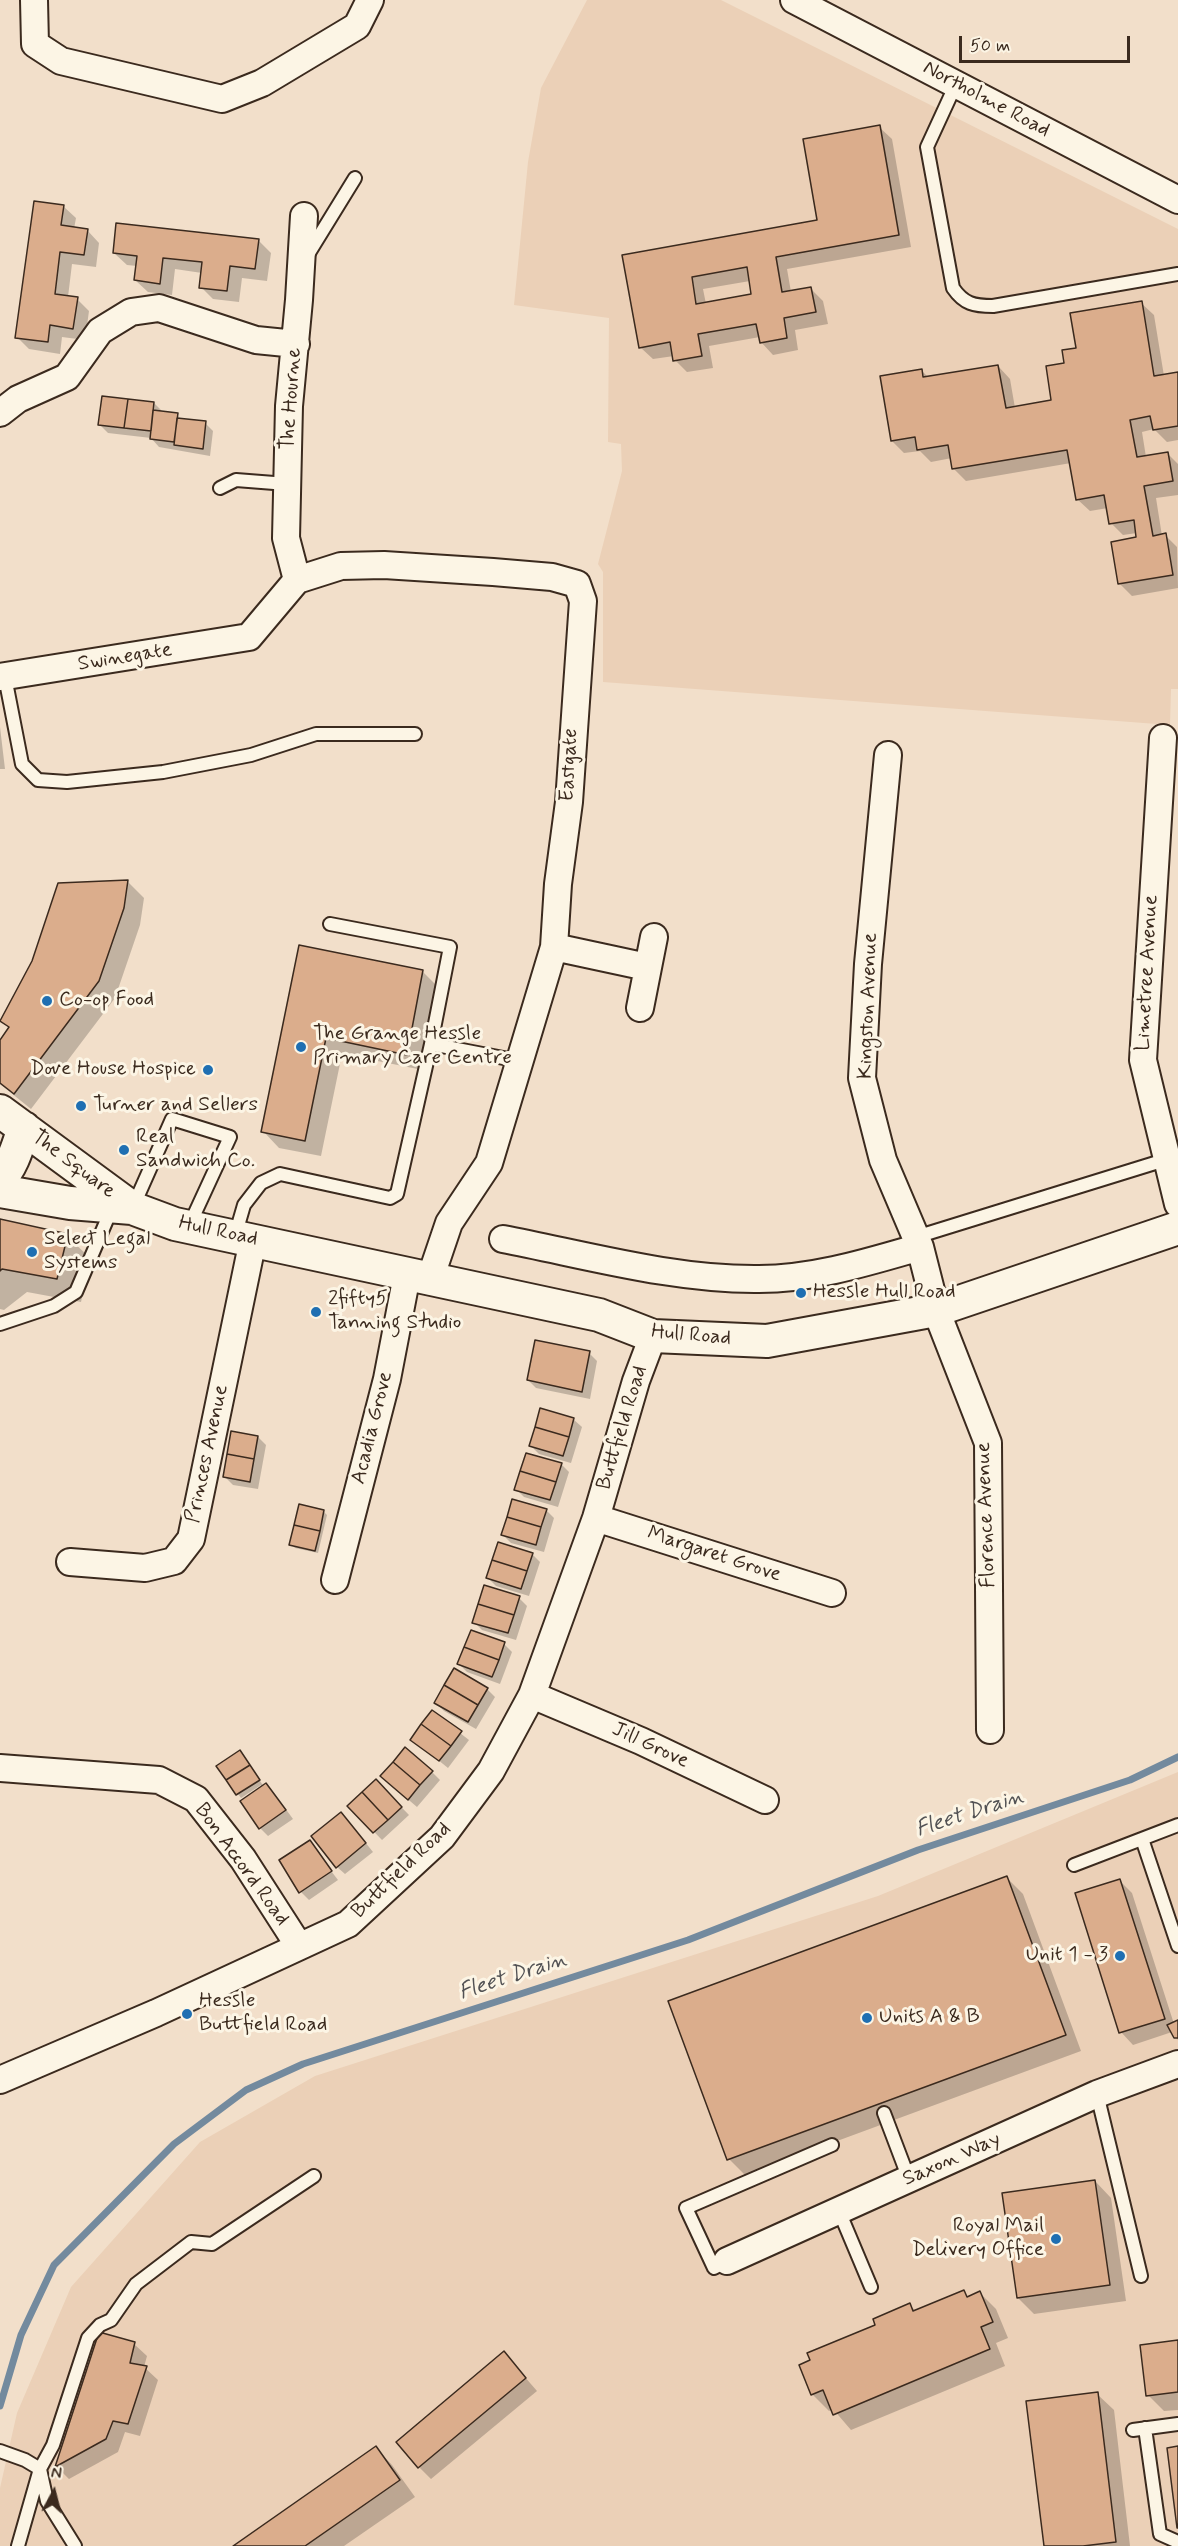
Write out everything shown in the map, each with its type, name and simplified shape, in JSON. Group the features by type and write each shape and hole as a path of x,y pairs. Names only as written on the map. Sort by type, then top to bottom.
{"street":[{"path":"34,0 35,44 61,61 222,99 262,82 357,26 370,0"},
{"name":"Northolme Road","path":"794,0 1178,200"},
{"name":"The Hourne","path":"297,580 286,538 287,484 289,406 296,344 304,216"},
{"path":"0,413 18,399 67,377 100,331 131,312 159,308 256,340 296,344"},
{"name":"Eastgate","path":"297,580 341,566 384,565 552,577 577,584 583,601 568,802 558,884 554,947 489,1163 449,1223 419,1277"},
{"name":"Swinegate","path":"2,677 249,637 297,580"},
{"name":"Limetree Avenue","path":"1163,738 1143,1060 1178,1204"},
{"name":"Kingston Avenue","path":"888,755 868,964 862,1078 883,1160 918,1242 936,1310"},
{"path":"640,1008 654,937"},
{"path":"554,947 647,967"},
{"name":"The Square","path":"0,1179 16,1152 12,1120"},
{"name":"The Square","path":"12,1120 122,1207"},
{"name":"The Square","path":"0,1191 70,1203 122,1207"},
{"name":"Hull Road","path":"122,1207 175,1224 599,1315 653,1336 767,1341 936,1310 1178,1228"},
{"name":"Princes Avenue","path":"70,1562 145,1568 174,1561 190,1539 244,1238"},
{"path":"502,1239 679,1275 760,1279 839,1270 918,1242"},
{"name":"Acadia Grove","path":"335,1580 387,1379 419,1277"},
{"name":"Florence Avenue","path":"936,1310 988,1443 990,1730"},
{"name":"Buttfield Road","path":"0,2080 156,2013 348,1924 442,1837 491,1771 532,1695 596,1518 636,1381 653,1336"},
{"name":"Margaret Grove","path":"596,1518 832,1593"},
{"name":"Jill Grove","path":"532,1695 641,1741 765,1800"},
{"name":"Bon Accord Road","path":"0,1768 159,1780 196,1799 243,1859 299,1946"},
{"name":"Saxon Way","path":"728,2261 1097,2094 1178,2064"}],"lane":[{"path":"956,84 927,147 953,288 960,298 972,306 993,306 1178,274"},
{"path":"301,264 355,178"},
{"path":"220,488 236,480 287,484"},
{"path":"2,677 22,764 38,780 67,782 164,772 251,755 316,734 415,734"},
{"path":"244,1238 244,1205 261,1183 280,1174 390,1198 397,1194 450,947 330,924"},
{"path":"431,1044 519,1061"},
{"path":"0,1324 54,1306 76,1292 172,1119 230,1137 189,1226"},
{"path":"918,1242 1168,1159"},
{"path":"1074,1865 1178,1825"},
{"path":"1142,1839 1178,1946"},
{"path":"1097,2094 1141,2276"},
{"path":"884,2113 909,2179"},
{"path":"728,2261 714,2268 686,2208 832,2145"},
{"path":"18,2546 40,2469 53,2445 88,2338 100,2325 111,2320 136,2284 191,2242 212,2244 314,2176"},
{"path":"839,2211 871,2287"},
{"path":"1178,2424 1139,2429 1160,2534 1178,2542"},
{"path":"0,2451 25,2460 40,2469 47,2501 75,2546"}],"shaded area":[{"path":"587,0 721,0 1178,229 1178,689 1171,689 1170,725 603,682 603,572 598,564 622,471 621,444 608,442 609,318 514,305 528,162 541,88"},
{"path":"1178,1772 1178,2546 0,2546 0,2488 17,2413 71,2287 200,2142 315,2076 878,1896"}],"building":[{"path":"880,125 899,235 776,257 782,292 811,287 816,312 784,318 787,338 760,343 756,324 698,334 702,356 673,361 670,342 639,348 622,255 817,220 803,139","holes":["747,267 751,294 696,304 692,277"]},
{"path":"34,201 64,205 61,225 88,229 84,255 60,252 55,294 78,297 73,329 50,325 48,342 15,338"},
{"path":"116,223 259,239 255,269 230,266 227,291 199,288 202,262 163,258 160,284 134,280 137,256 113,253"},
{"path":"1142,301 1154,376 1178,372 1178,426 1153,430 1150,416 1130,420 1137,457 1168,452 1173,481 1144,486 1153,536 1166,533 1173,575 1118,584 1111,542 1136,537 1134,520 1109,524 1104,495 1076,500 1067,450 952,469 948,445 917,450 915,437 891,441 880,376 922,369 923,377 998,365 1006,408 1051,400 1046,366 1064,363 1062,350 1076,348 1070,313"},
{"path":"102,396 128,399 124,428 98,425"},
{"path":"128,399 154,402 151,431 124,428"},
{"path":"153,410 178,413 174,442 150,439"},
{"path":"177,418 206,421 203,449 174,445"},
{"name":"Co-op Food","path":"128,880 124,908 99,981 14,1094 0,1083 0,1040 9,1027 0,1021 32,961 58,883"},
{"name":"The Grange Hessle Primary Care Centre","path":"299,945 423,970 407,1055 326,1038 305,1141 261,1132"},
{"name":"Select Legal Systems","path":"0,1219 68,1234 57,1279 2,1269 0,1271"},
{"path":"535,1340 590,1351 582,1392 527,1380"},
{"path":"540,1408 574,1418 569,1437 535,1427"},
{"path":"535,1427 569,1437 563,1456 529,1446"},
{"path":"231,1431 258,1436 254,1459 227,1454"},
{"path":"526,1453 562,1463 556,1482 520,1471"},
{"path":"227,1454 254,1459 250,1482 223,1477"},
{"path":"520,1471 556,1482 550,1500 514,1490"},
{"path":"512,1499 547,1509 541,1527 507,1517"},
{"path":"299,1504 324,1510 320,1531 294,1525"},
{"path":"507,1517 541,1527 536,1545 501,1535"},
{"path":"294,1525 320,1531 315,1551 289,1545"},
{"path":"498,1542 533,1553 527,1571 492,1560"},
{"path":"492,1560 527,1571 521,1589 486,1578"},
{"path":"484,1585 520,1596 514,1615 478,1604"},
{"path":"478,1604 514,1615 508,1633 472,1623"},
{"path":"471,1630 505,1642 499,1660 464,1647"},
{"path":"464,1647 499,1660 492,1677 457,1664"},
{"path":"454,1668 488,1688 478,1705 444,1685"},
{"path":"444,1685 478,1705 468,1722 434,1703"},
{"path":"432,1710 462,1731 451,1746 421,1724"},
{"path":"421,1724 451,1746 439,1761 410,1740"},
{"path":"405,1747 433,1771 420,1785 393,1762"},
{"path":"240,1750 250,1765 226,1780 216,1766"},
{"path":"393,1762 420,1785 408,1800 380,1776"},
{"path":"250,1765 260,1780 236,1795 226,1780"},
{"path":"376,1779 402,1807 388,1820 362,1792"},
{"path":"266,1783 286,1810 259,1829 240,1801"},
{"path":"362,1792 388,1820 373,1833 347,1806"},
{"path":"341,1812 366,1843 336,1868 311,1836"},
{"path":"310,1840 332,1871 299,1893 279,1860"},
{"name":"Units A & B","path":"1007,1876 1066,2035 727,2160 668,2001"},
{"name":"Unit 1 - 3","path":"1120,1879 1165,2019 1119,2033 1075,1893"},
{"path":"1178,2020 1178,2038 1174,2038 1167,2025"},
{"name":"Royal Mail Delivery Office","path":"1095,2180 1110,2285 1017,2298 1002,2193"},
{"path":"964,2290 967,2297 980,2291 993,2322 981,2327 990,2349 833,2415 823,2390 811,2395 799,2365 810,2360 807,2353 875,2325 873,2319 910,2303 913,2311"},
{"path":"99,2332 135,2342 130,2363 147,2366 128,2424 113,2421 106,2439 55,2467"},
{"path":"1178,2340 1178,2392 1146,2396 1140,2345"},
{"path":"504,2351 526,2378 418,2468 396,2442"},
{"path":"1098,2392 1116,2542 1083,2546 1044,2546 1026,2401"},
{"path":"376,2446 400,2480 305,2546 233,2546"},
{"path":"1178,2446 1178,2528 1177,2528 1167,2448"}],"waterway":[{"name":"Fleet Drain","path":"0,2406 21,2335 54,2265 174,2144 246,2090 303,2064 688,1940 918,1850 1130,1780 1178,1757"}],"place":[{"name":"Co-op Food","path":"47,1001"},
{"name":"The Grange Hessle Primary Care Centre","path":"301,1047"},
{"name":"Dove House Hospice","path":"208,1070"},
{"name":"Turner and Sellers","path":"81,1106"},
{"name":"Real Sandwich Co.","path":"124,1150"},
{"name":"Select Legal Systems","path":"32,1252"},
{"name":"Hessle Hull Road","path":"801,1293"},
{"name":"2fifty5 Tanning Studio","path":"316,1312"},
{"name":"Unit 1 - 3","path":"1120,1956"},
{"name":"Hessle Buttfield Road","path":"187,2014"},
{"name":"Units A & B","path":"867,2018"},
{"name":"Royal Mail Delivery Office","path":"1056,2239"}]}
